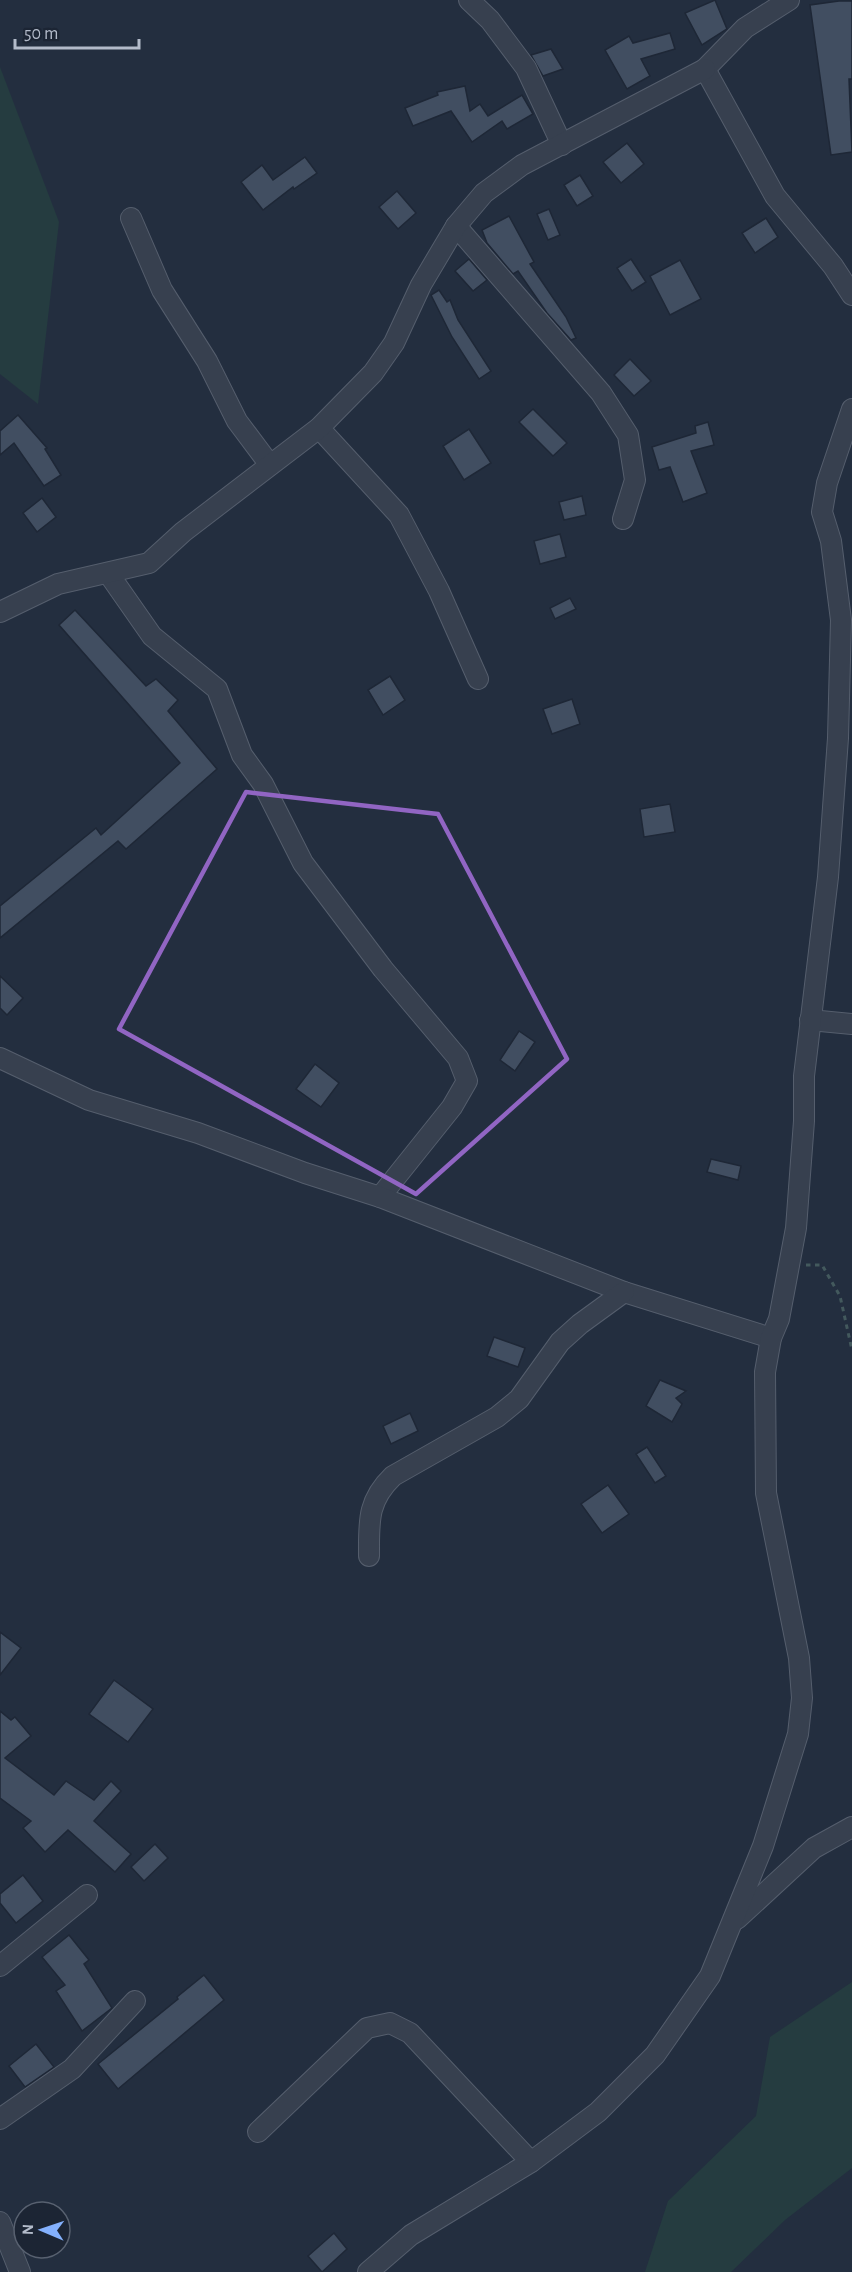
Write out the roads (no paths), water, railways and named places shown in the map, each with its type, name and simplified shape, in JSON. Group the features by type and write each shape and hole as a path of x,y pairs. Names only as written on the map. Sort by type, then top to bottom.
{"street":[{"path":"469,0 490,20 526,68 562,145"},
{"path":"0,612 57,584 149,563 183,532 319,428 373,373 394,343 421,285 456,226 484,193 513,172 705,69 745,28 784,1"},
{"path":"705,69 775,196 833,266 852,295"},
{"path":"130,218 162,290 207,362 237,421 270,465"},
{"path":"456,226 602,393 628,435 635,480 623,519"},
{"path":"368,2272 411,2235 531,2162 598,2112 655,2055 710,1976 763,1846 798,1734 802,1698 799,1658 766,1492 765,1372 771,1338 780,1320 802,1166 804,1076 834,806 846,620 831,541 822,512 827,483 852,409"},
{"path":"319,428 399,515 439,591 478,679"},
{"path":"108,573 152,636 217,689 242,755 263,783 303,863 383,969 459,1058 467,1081 452,1107 380,1197"},
{"path":"810,1020 852,1024"},
{"path":"0,1058 89,1100 198,1133 305,1173 380,1197 624,1292 771,1338"},
{"path":"369,1556 373,1503 380,1489 393,1476 497,1417 512,1405 560,1342 580,1324 624,1292"},
{"path":"733,1923 783,1874 814,1848 852,1827"},
{"path":"763,1846 783,1874"},
{"path":"0,1966 87,1895"},
{"path":"0,2119 72,2069 135,2001"},
{"path":"258,2132 367,2028 390,2023 410,2033 531,2162"},
{"path":"0,2222 20,2272"}]}
